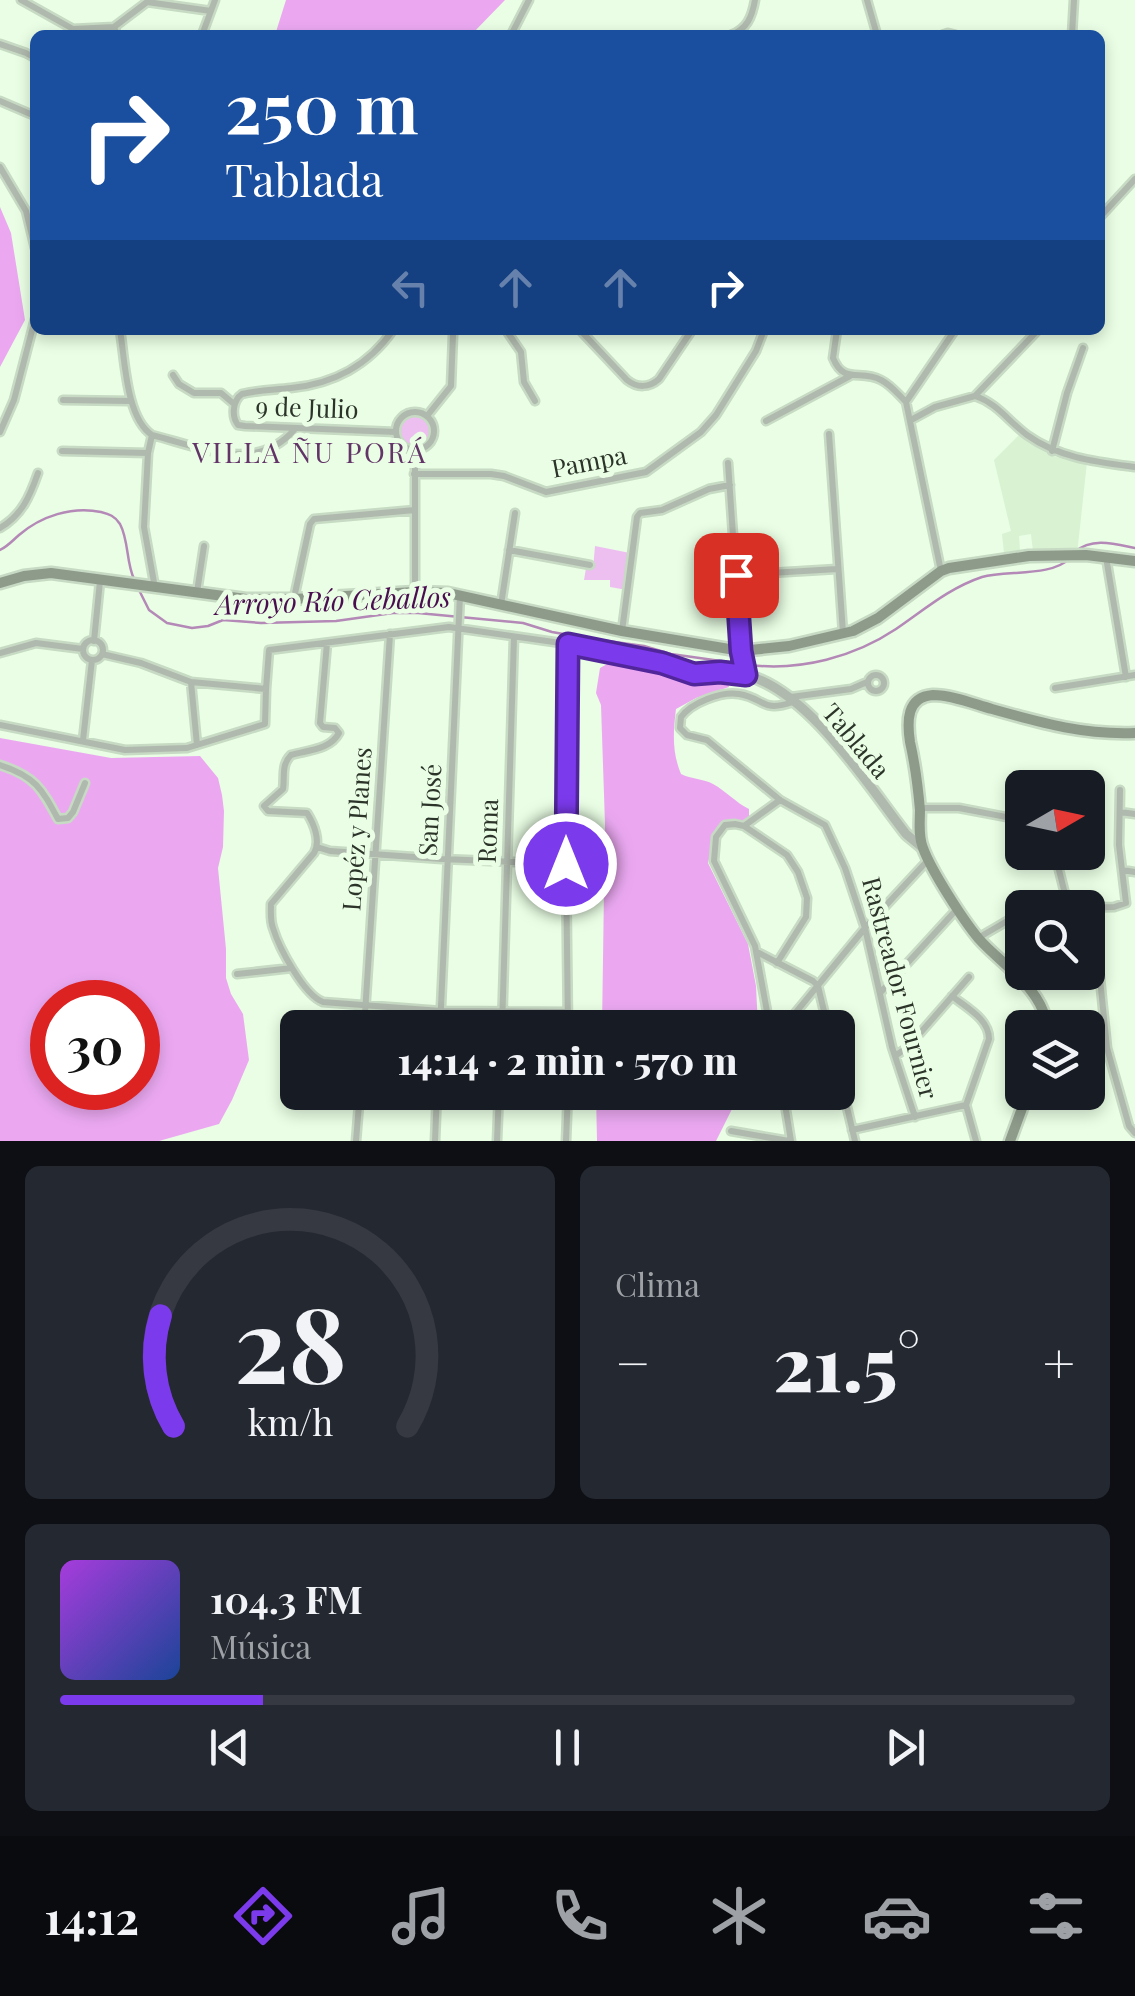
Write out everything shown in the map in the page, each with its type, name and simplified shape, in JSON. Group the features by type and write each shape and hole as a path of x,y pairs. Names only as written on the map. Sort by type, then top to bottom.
{"main road":[{"path":"0,583 50,573 246,599 415,592 460,595 742,655 843,634 878,618 941,571 1029,556 1086,555 1135,561"},
{"path":"1043,1010 1034,994 978,938 926,853 908,716 912,706 926,697 956,699 1067,729 1135,732"},
{"path":"1010,1141 1021,1110"}],"street":[{"path":"20,0 71,30"},
{"path":"204,30 215,0"},
{"path":"514,30 530,0"},
{"path":"739,30 752,16 755,0"},
{"path":"866,0 875,30"},
{"path":"1072,30 1074,0"},
{"path":"116,30 148,1 211,10"},
{"path":"0,44 30,55"},
{"path":"0,100 30,114"},
{"path":"0,167 26,211 30,227"},
{"path":"1105,212 1135,179"},
{"path":"0,432 14,400 31,335"},
{"path":"121,335 131,401 144,430 152,435 246,454 268,451 294,430"},
{"name":"9 de Julio","path":"388,335 370,358 352,370 297,388 238,396 234,419 238,425 294,430 396,432"},
{"path":"427,416 451,386 453,335"},
{"path":"509,335 521,352 524,382 535,401"},
{"path":"585,335 626,380 634,386 644,386 659,379 689,335"},
{"name":"Pampa","path":"414,474 490,474 546,492 646,472 701,432 716,415 762,335"},
{"path":"836,335 833,358 841,372 885,382 906,402 941,571"},
{"path":"906,402 952,335"},
{"path":"911,420 935,407 976,396 1033,335"},
{"path":"1052,450 1082,348"},
{"name":"9 de Julio","path":"174,375 179,384 194,394 221,394 234,404"},
{"path":"766,420 851,376"},
{"path":"976,396 991,403 1025,434 1064,456 1135,467"},
{"path":"63,400 131,401"},
{"path":"416,412 427,416 434,426 434,437 427,446 414,450 400,443 396,432 404,416 416,412"},
{"path":"829,434 843,634"},
{"path":"151,588 144,527 152,435"},
{"path":"414,450 415,592"},
{"path":"62,451 148,453"},
{"path":"728,464 746,673"},
{"path":"0,528 20,512 38,473"},
{"path":"622,630 637,517 709,489 730,485"},
{"path":"294,599 314,519 415,510"},
{"path":"501,604 514,512"},
{"path":"197,593 204,546"},
{"path":"509,550 590,566"},
{"path":"1054,688 1130,676 1106,557"},
{"path":"736,575 837,569"},
{"path":"94,641 100,580"},
{"name":"San José","path":"441,1010 460,595"},
{"name":"Tablada","path":"266,690 269,650 458,626 662,663 746,673 763,680 824,727 906,834 926,853"},
{"name":"Lopéz y Planes","path":"366,1010 390,634"},
{"name":"Roma","path":"502,1010 514,637"},
{"path":"94,641 102,646 102,654 92,660 84,656 83,650 94,641"},
{"path":"0,653 41,643 83,650"},
{"path":"327,643 320,723 340,733 335,741 291,755 284,767 283,789 264,806 268,810 308,813 318,848 271,904 273,930 292,968 316,1000 426,1010"},
{"path":"568,644 568,1010"},
{"path":"0,725 125,750 180,749 264,724 266,690 191,682 142,663 102,654"},
{"path":"83,740 92,660"},
{"path":"191,682 197,745"},
{"path":"790,699 851,689 868,682"},
{"name":"Rastreador Fournier","path":"790,699 780,706 768,706 748,696 732,694 690,707 679,723 683,732 707,740 780,800 825,825 846,868 865,928 895,1056 914,1117"},
{"path":"0,766 25,776 45,794 55,815 62,820 73,812 85,783"},
{"path":"1105,907 1126,902 1119,845 1120,790"},
{"path":"744,826 780,800"},
{"path":"920,808 959,808 1005,817"},
{"path":"1120,812 1135,814"},
{"path":"767,1010 758,952 714,862 716,837 729,823 744,826 786,855 798,872 807,898 806,918 778,963"},
{"path":"318,848 566,864"},
{"path":"798,1010 926,853"},
{"path":"1122,870 1135,872"},
{"path":"881,992 958,908"},
{"path":"978,938 1005,922"},
{"path":"758,952 813,981 824,1010"},
{"path":"237,974 292,968"},
{"path":"895,1056 908,1047 969,977"},
{"path":"1101,990 1106,1044 1129,1126 1135,1133"},
{"path":"952,996 986,1024 990,1032 966,1105 976,1141"},
{"path":"852,1130 966,1105"},
{"path":"356,1141 359,1110"},
{"path":"436,1141 437,1110"},
{"path":"497,1141 498,1110"},
{"path":"566,1141 567,1110"},
{"path":"731,1131 790,1141 786,1110"},
{"path":"847,1110 855,1141"}],"shaded area":[{"path":"286,0 505,0 476,30 277,30"},
{"path":"0,207 11,233 25,320 0,367"},
{"path":"415,412 428,418 434,431 428,444 415,450 402,444 396,431 402,418"},
{"path":"1019,435 1056,457 1087,462 1077,554 1033,551 1031,534 1019,536 1020,551 1004,553 1002,534 1011,531 994,460"},
{"path":"595,546 630,553 627,590 610,587 610,580 584,580 586,568 593,569"},
{"path":"609,663 624,663 677,677 728,682 729,687 676,709 675,750 681,774 713,784 749,809 749,816 742,822 726,821 717,827 708,863 748,944 757,1010 602,1010 605,824 601,705 596,693 600,668"},
{"path":"0,738 111,758 200,756 218,778 224,811 218,868 226,978 243,1014 249,1060 219,1124 159,1141 0,1141"},
{"path":"596,1110 732,1110 716,1141 597,1141"}],"waterway":[{"name":"Arroyo Río Ceballos","path":"0,550 47,518 79,510 101,512 120,524 134,579"},
{"name":"Arroyo Río Ceballos","path":"1075,552 1096,543 1135,548"},
{"name":"Arroyo Río Ceballos","path":"750,665 808,664 845,654 880,639 970,582 992,575 1052,568 1070,558"},
{"name":"Arroyo Río Ceballos","path":"139,590 149,610 167,623 192,628 223,620 336,621 418,613 523,623 552,632 742,664"}],"district":[{"name":"VILLA ÑU PORÁ","path":"310,453"}],"route":[{"path":"566,864 568,644 637,657 694,674 746,675 736,575"}]}
